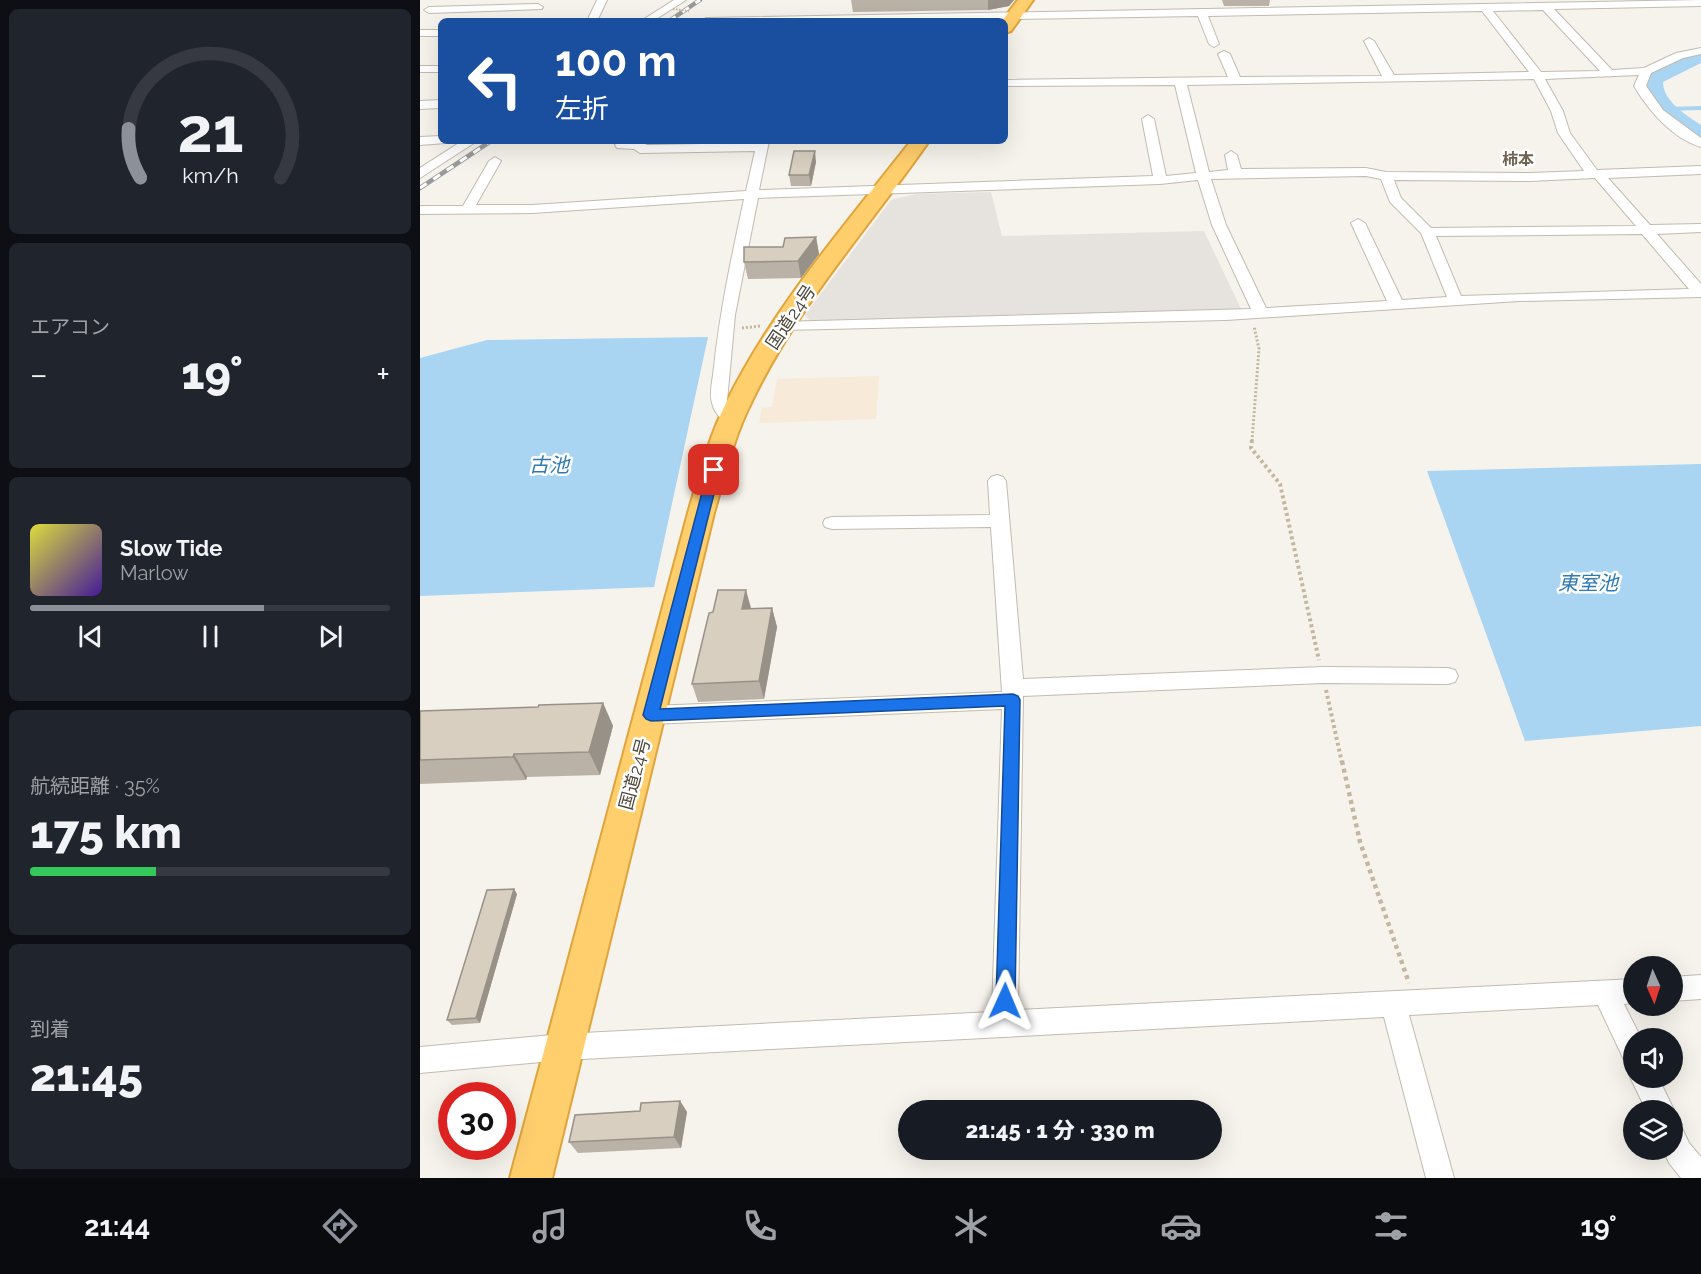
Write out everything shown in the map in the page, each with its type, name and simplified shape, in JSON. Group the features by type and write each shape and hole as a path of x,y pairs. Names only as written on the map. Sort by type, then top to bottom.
{"highway":[{"path":"1010,22 1026,0"},
{"name":"国道24号","path":"531,1178 701,513 732,419 744,390 783,325 918,144"}],"street":[{"path":"424,13 442,0"},
{"path":"593,18 602,0"},
{"path":"1150,0 1154,14"},
{"path":"1010,22 1154,14 1485,8 1521,4 1546,7 1701,3"},
{"path":"424,13 538,4 532,18"},
{"path":"651,18 677,4"},
{"path":"1546,7 1609,74"},
{"path":"1485,8 1537,75 1557,111 1564,133 1596,174 1647,229 1701,293"},
{"path":"1202,13 1214,44"},
{"path":"771,18 802,16 871,18"},
{"path":"420,33 438,33"},
{"path":"1369,41 1390,79"},
{"path":"1008,83 1609,74 1646,71 1680,55 1701,51"},
{"path":"1224,54 1235,81"},
{"path":"420,69 438,69"},
{"path":"1646,71 1641,86 1656,111 1666,122 1701,143"},
{"path":"1180,81 1207,190 1219,225 1261,313"},
{"path":"420,105 438,104"},
{"path":"1148,119 1160,180"},
{"path":"420,141 438,140"},
{"path":"420,174 466,144"},
{"path":"621,145 641,145 639,149 762,144 725,332 719,401 723,411 732,419"},
{"path":"1232,155 1235,173"},
{"path":"467,210 495,161"},
{"path":"420,210 532,209 750,196 1160,180 1235,173 1366,172 1386,176 1530,177 1701,170"},
{"path":"1386,176 1395,199 1427,232 1456,302"},
{"path":"1358,223 1397,305"},
{"path":"1427,232 1701,228"},
{"path":"783,325 1261,313 1520,297 1701,293"},
{"path":"997,481 1013,694 1005,1024"},
{"path":"832,523 1000,521"},
{"path":"651,715 1323,675 1448,676"},
{"path":"1683,988 1701,987"},
{"path":"420,1060 563,1047 1623,992"},
{"path":"1605,993 1623,1030"},
{"path":"1393,1003 1440,1178"},
{"path":"1683,1158 1700,1178"}],"path":[{"path":"677,4 689,11"},
{"path":"725,332 746,327 783,325"}],"shaded area":[{"path":"991,192 1002,236 1204,231 1242,311 811,322 805,315 891,200 916,194"},
{"path":"879,376 876,419 759,423 762,408 772,407 777,379"}],"water":[{"name":"古池","path":"708,337 654,587 420,596 420,358 487,340"},
{"name":"東室池","path":"1701,464 1701,726 1525,741 1427,471"}],"building":[{"path":"794,151 815,151 809,175 789,175"},
{"path":"816,237 798,261 744,262 744,247 783,247 785,238"},
{"path":"718,590 746,590 742,609 772,608 759,681 692,684 709,613 713,612"},
{"path":"603,703 589,752 420,760 420,711"},
{"path":"514,889 476,1018 447,1020 487,890"},
{"path":"680,1101 674,1137 569,1142 575,1115 640,1111 641,1103"}],"waterway":[{"path":"1701,57 1686,61 1653,79 1653,90 1668,110 1701,134"},
{"path":"1666,109 1701,108"}],"railway":[{"path":"673,18 700,0"},
{"path":"420,188 486,144"}],"district":[{"name":"柿本","path":"1518,159"}],"route":[{"path":"714,470 701,513 651,715 1013,700 1005,1001"}]}
